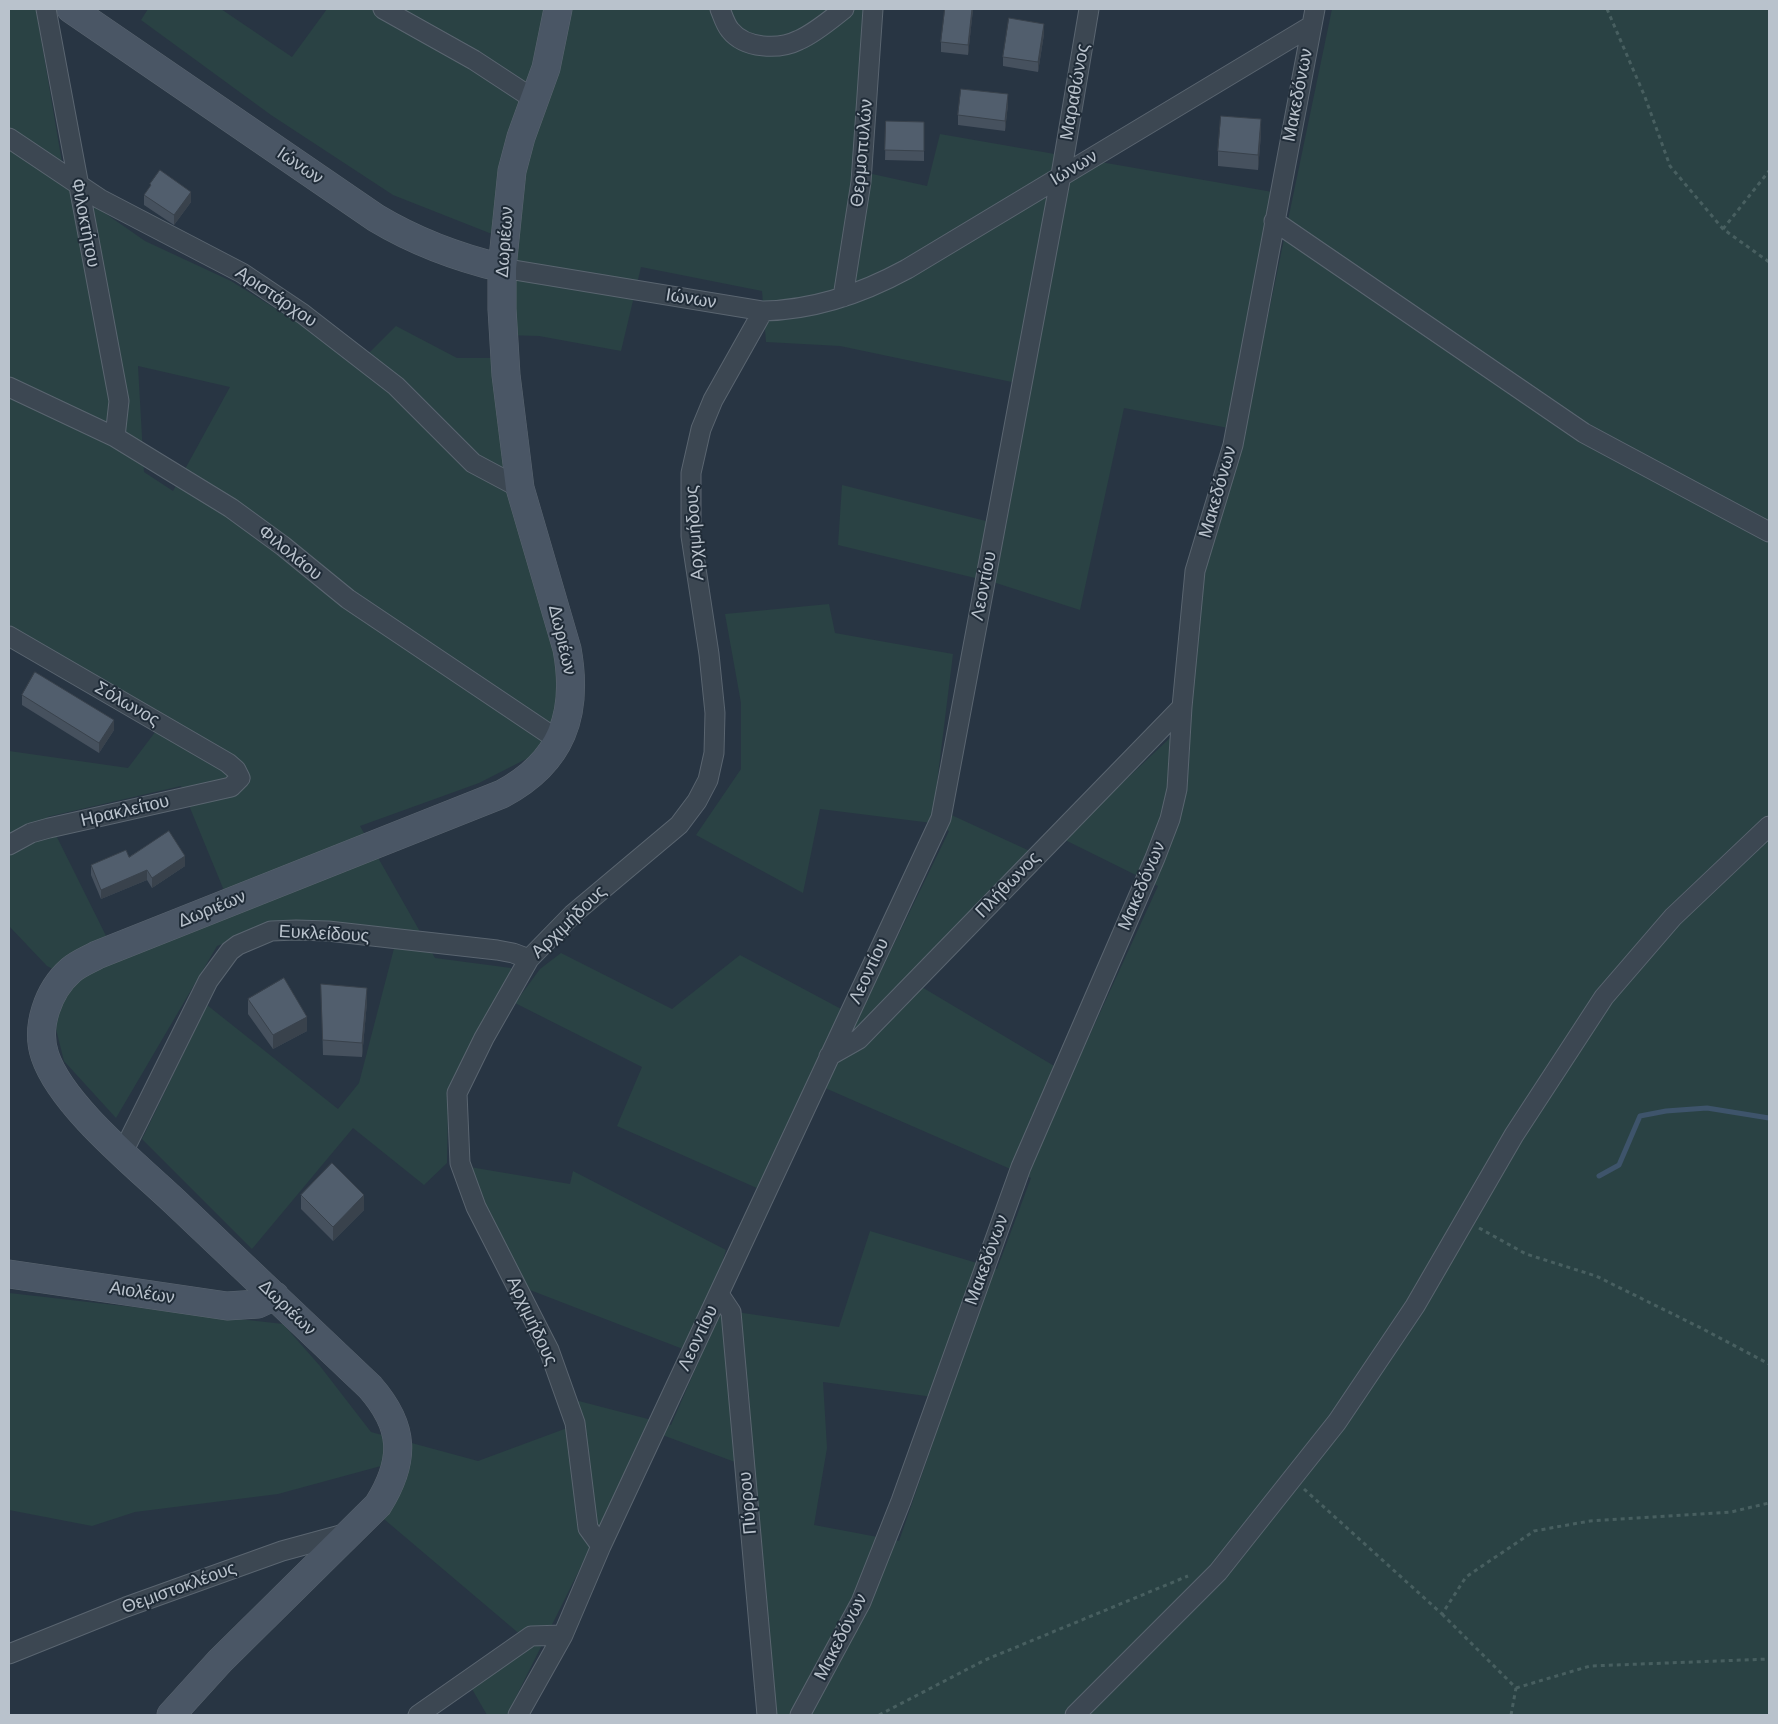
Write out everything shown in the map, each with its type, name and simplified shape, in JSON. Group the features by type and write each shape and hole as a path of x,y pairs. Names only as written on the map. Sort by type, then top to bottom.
{"street":[{"name":"Φιλοκτήτου","path":"46,9 77,185 119,401 115,437"},
{"name":"Ιώνων","path":"71,9 376,218 416,240 502,268 763,311 796,308 843,297 865,290 892,277 1061,175 1313,17"},
{"path":"383,9 474,60 535,100"},
{"name":"Δωριέων","path":"171,1715 226,1655 378,1505 392,1478 397,1452 394,1423 388,1410 370,1387 123,1152 68,1095 56,1079 44,1054 42,1029 44,1014 55,988 72,969 96,955 502,794 520,784 535,772 558,740 571,706 571,669 568,649 520,488 506,375 502,268 512,171 521,137 550,54 558,9"},
{"path":"720,9 729,29 734,35 760,46 780,45 800,40 844,9"},
{"name":"Θερμοπυλών","path":"843,297 861,182 873,9"},
{"name":"Μαραθώνος","path":"1061,175 1090,9"},
{"name":"Μακεδόνων","path":"800,1715 861,1602 901,1501 1021,1166 1155,858 1170,819 1177,789 1194,571 1233,445 1313,17"},
{"name":"Αριστάρχου","path":"9,138 100,199 242,273 295,308 396,386 474,463 520,488"},
{"name":"Λεοντίου","path":"518,1715 563,1635 601,1546 941,818 1061,175"},
{"path":"1274,220 1584,432 1769,532"},
{"name":"Αρχιμήδους","path":"601,1546 588,1528 575,1424 549,1350 476,1207 460,1163 457,1093 484,1038 529,960 573,914 679,825 697,801 708,780 714,753 715,713 709,654 691,536 691,473 701,429 713,400 763,311"},
{"name":"Φιλολάου","path":"9,387 115,437 231,508 284,546 348,599 558,740"},
{"name":"Σόλωνος","path":"9,636 228,763 236,770 240,778"},
{"name":"Πλήθωνος","path":"829,1056 858,1039 1182,707"},
{"name":"Ηρακλείτου","path":"9,845 31,833 49,828 231,787 240,778"},
{"path":"1076,1715 1218,1572 1336,1422 1415,1306 1464,1218 1514,1135 1604,997 1673,917 1769,826"},
{"name":"Ευκλείδους","path":"123,1152 208,981 230,950 247,940 281,930 328,931 497,950 513,953 529,960"},
{"name":"Αιολέων","path":"9,1274 227,1306 258,1304 275,1296"},
{"name":"Πύρρου","path":"719,1294 731,1312 767,1715"},
{"name":"Θεμιστοκλέους","path":"9,1654 126,1607 282,1551 352,1532"},
{"path":"418,1715 531,1636 563,1635"}],"path":[{"path":"1606,9 1645,97 1670,166 1723,229 1769,262"},
{"path":"1723,229 1769,171"},
{"path":"1464,1218 1494,1238 1526,1254 1596,1276 1703,1328 1769,1364"},
{"path":"1292,1478 1442,1614 1516,1688"},
{"path":"1442,1614 1466,1577 1534,1531 1590,1521 1730,1512 1769,1503"},
{"path":"879,1715 994,1656 1190,1575 1218,1572"},
{"path":"1516,1688 1590,1666 1769,1659"},
{"path":"1512,1715 1516,1688"}],"green space":[{"path":"9,9 36,9 66,186 145,241 231,281 310,330 356,366 396,326 457,358 504,358 512,450 524,550 562,650 562,708 534,755 479,783 360,826 435,958 511,968 516,974 462,1066 448,1107 447,1163 424,1185 353,1128 252,1249 142,1139 207,1005 338,1109 359,1083 398,933 274,925 217,946 116,1118 64,1061 56,1029 60,1005 72,979 47,966 9,926 9,751 128,768 165,719 9,625","holes":["138,366 230,387 173,491 144,472","181,786 232,910 118,960 47,817"]},
{"path":"148,9 221,9 292,57 327,9 869,9 854,170 927,186 940,134 1284,194 1248,412 1332,9 1769,9 1769,1715 772,1715 751,1468 649,1430 507,1715 487,1715 472,1689 529,1642 365,1503 392,1463 278,1494 135,1512 92,1526 9,1510 9,1293 283,1324 320,1366 371,1432 478,1461 578,1424 571,1399 671,1425 701,1356 530,1290 493,1225 470,1167 570,1184 573,1171 726,1250 711,1299 743,1313 839,1327 870,1231 997,1269 1031,1178 809,1081 759,1189 617,1126 642,1067 515,1003 540,969 561,953 672,1009 740,955 858,1018 949,831 932,823 820,809 803,893 696,835 741,769 741,703 725,614 829,604 835,633 953,654 934,807 1032,852 910,980 1071,1076 1158,886 1063,839 1191,718 1202,580 1244,431 1124,408 1080,610 996,583 838,545 842,485 1006,526 1031,386 840,346 766,342 762,291 641,267 621,351 539,336 503,335 497,236 393,195 271,115 141,20","holes":["823,1382 948,1399 899,1541 814,1525 827,1448"]}],"building":[{"path":"945,9 972,9 968,45 941,42"},
{"path":"1009,18 1044,24 1038,62 1003,57"},
{"path":"961,89 1008,94 1005,121 958,115"},
{"path":"1221,116 1261,119 1258,155 1218,151"},
{"path":"886,121 924,122 924,151 885,150"},
{"path":"160,170 191,192 174,215 144,195"},
{"path":"35,672 114,720 99,743 22,695"},
{"path":"169,831 185,856 152,878 147,870 101,890 91,865 126,850 129,857"},
{"path":"284,978 307,1017 273,1035 248,999"},
{"path":"321,984 367,988 362,1043 323,1040"},
{"path":"332,1163 364,1195 333,1227 301,1195"}],"waterway":[{"path":"1599,1176 1619,1165 1640,1116 1666,1111 1707,1108 1769,1118"}]}
